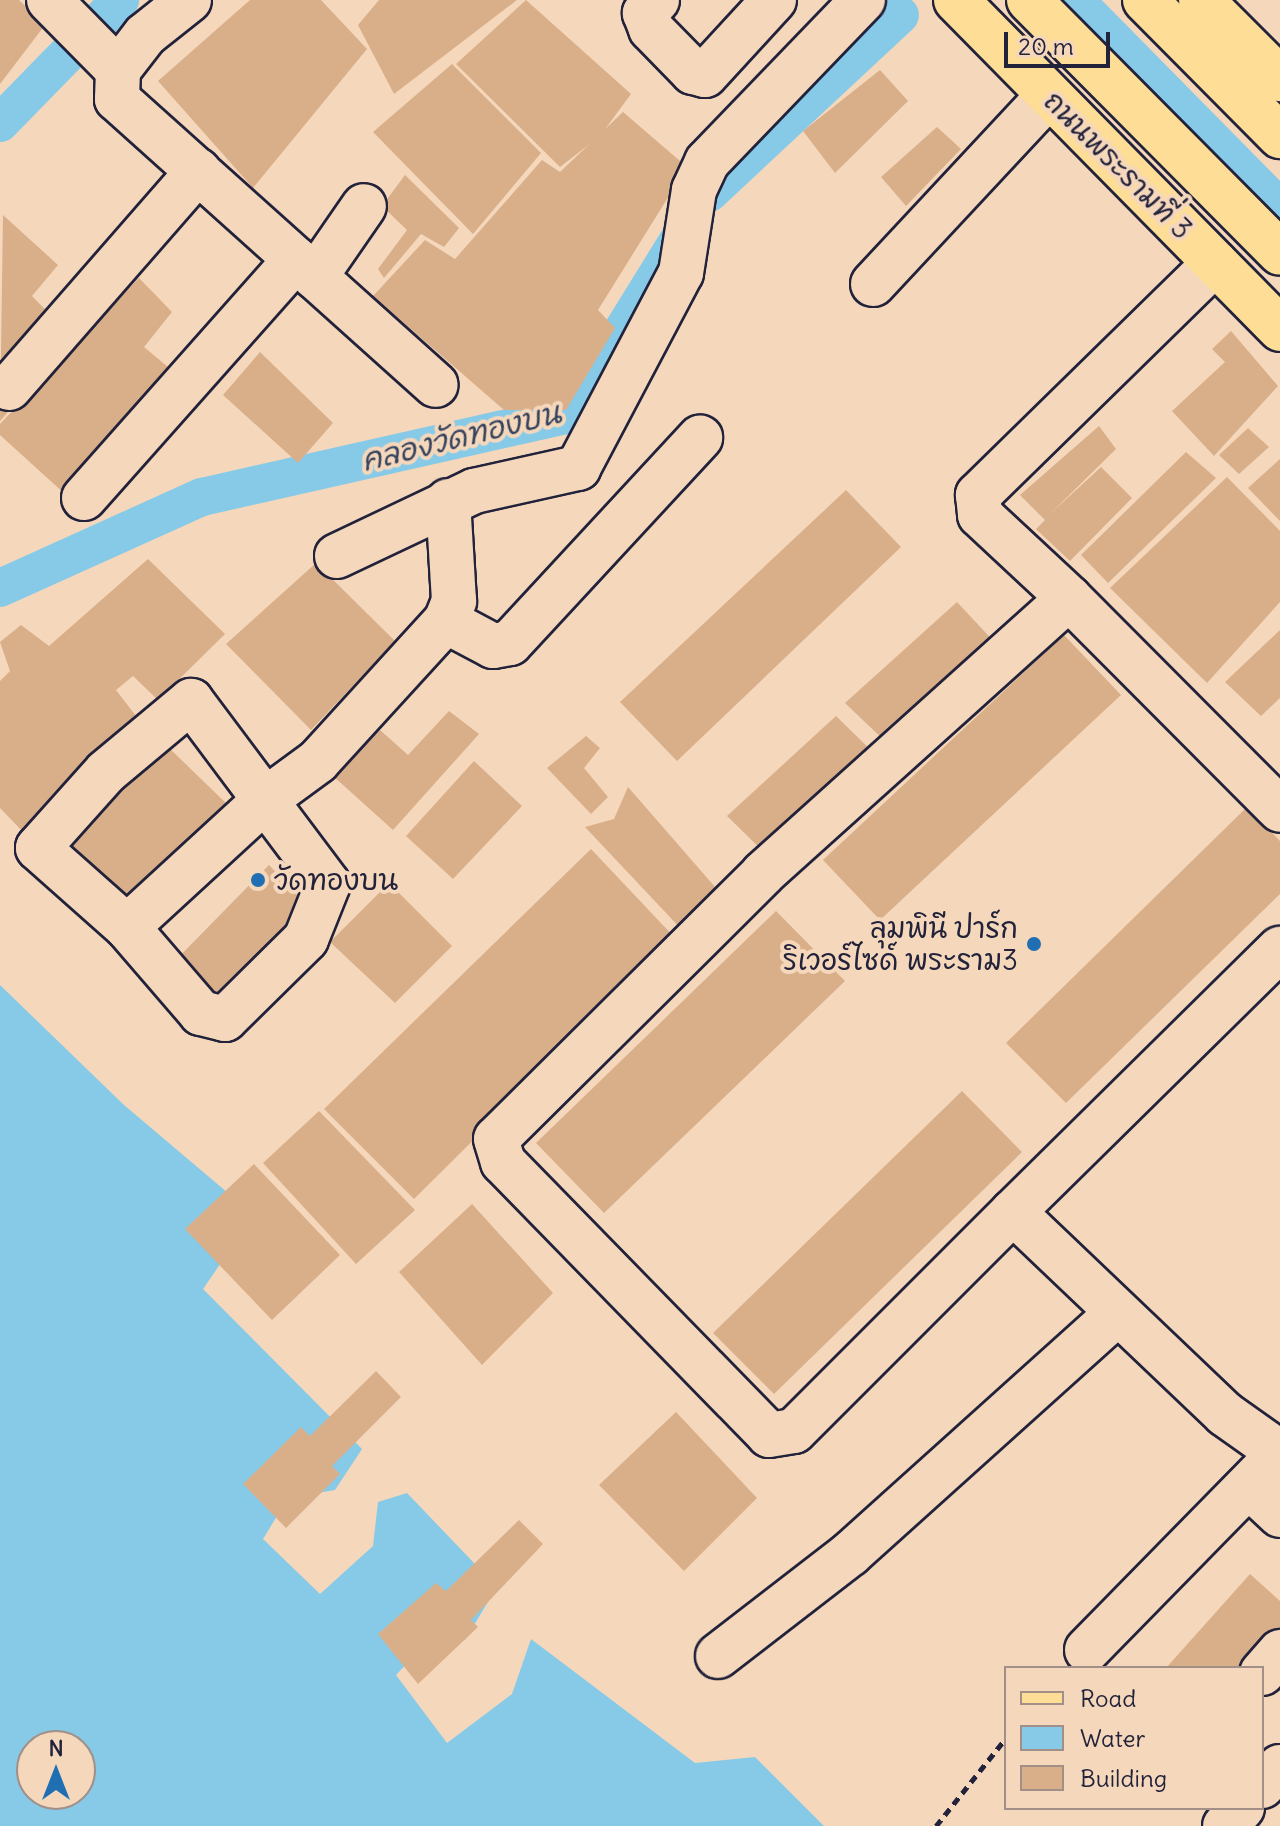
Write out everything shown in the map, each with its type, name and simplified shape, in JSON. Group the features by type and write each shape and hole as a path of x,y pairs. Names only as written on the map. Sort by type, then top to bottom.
{"main road":[{"name":"ถนนพระรามที่ 3","path":"956,0 1280,329"},
{"name":"ถนนพระรามที่ 3","path":"1029,0 1280,253"},
{"path":"1145,0 1280,136"},
{"path":"1201,0 1280,79"}],"street":[{"path":"49,0 118,70"},
{"path":"189,0 145,35 118,70 117,99 436,385"},
{"path":"643,4 660,40 705,75 774,0"},
{"path":"337,556 448,501 578,468 670,298 686,244 694,190 707,162 863,0"},
{"path":"873,284 1049,95"},
{"path":"9,388 198,171"},
{"path":"84,498 364,206"},
{"path":"1215,263 978,495 980,515 1069,598 1280,810"},
{"path":"446,621 493,646 510,643 700,438"},
{"path":"127,927 265,800 359,721 446,621 454,601 448,501"},
{"path":"1069,598 763,874 496,1139 503,1162 776,1437 807,1419 1023,1222 1280,949"},
{"path":"191,701 265,800 328,884 306,939 225,1019 201,1013 127,927 38,848 106,772 191,701"},
{"path":"1023,1222 1225,1414 1280,1453 1265,1501 1087,1650"},
{"path":"718,1656 850,1554 1118,1313"},
{"path":"1264,1671 1280,1652"},
{"path":"1264,1784 1280,1767"},
{"path":"1225,1826 1240,1810"}],"path":[{"path":"936,1826 1004,1741"}],"water":[{"path":"0,985 124,1105 254,1215 203,1289 362,1449 335,1490 288,1498 263,1539 320,1594 373,1546 378,1502 407,1493 497,1587 465,1640 429,1640 396,1675 447,1743 512,1694 531,1639 695,1763 755,1757 824,1826 0,1826"}],"building":[{"path":"0,0 19,0 45,25 0,84"},
{"path":"250,0 321,0 367,49 253,188 158,81"},
{"path":"379,0 517,0 394,94 358,25"},
{"path":"526,0 631,94 600,136 560,167 456,64"},
{"path":"452,64 541,153 473,234 373,132"},
{"path":"880,70 908,101 835,173 803,131"},
{"path":"623,112 687,167 598,310 615,328 566,410 504,410 373,296 425,240 455,259 542,160 560,172"},
{"path":"937,127 961,149 906,206 881,177"},
{"path":"405,175 459,228 444,247 421,234 384,278 378,269 407,230 382,206"},
{"path":"3,215 58,265 32,296 73,338 0,421"},
{"path":"139,278 172,312 144,347 174,372 66,495 0,435 0,424"},
{"path":"1231,331 1278,386 1214,456 1172,411 1225,362 1212,349"},
{"path":"260,352 333,423 298,463 223,395"},
{"path":"1099,426 1116,449 1050,514 1101,467 1132,498 1070,561 1036,529 1045,520 1020,495"},
{"path":"1248,428 1269,447 1239,474 1219,455"},
{"path":"1186,452 1216,478 1108,583 1081,555"},
{"path":"1280,459 1280,521 1248,488"},
{"path":"1227,477 1280,531 1280,602 1207,683 1110,588"},
{"path":"846,490 901,547 677,761 620,702"},
{"path":"148,559 225,634 158,700 133,676 116,690 136,716 26,835 0,808 0,681 10,671 0,642 21,625 49,646"},
{"path":"316,563 395,641 311,730 226,644"},
{"path":"957,602 999,647 890,746 845,703"},
{"path":"1280,630 1280,698 1261,716 1225,682"},
{"path":"1064,635 1121,695 880,920 823,860"},
{"path":"449,711 479,734 393,830 333,776 380,730 408,755"},
{"path":"836,716 879,758 771,859 727,816"},
{"path":"586,736 600,748 584,768 608,797 591,814 547,768"},
{"path":"166,745 232,809 126,915 57,846"},
{"path":"474,761 522,806 453,879 406,836"},
{"path":"628,787 722,895 683,931 585,827 614,819"},
{"path":"1247,807 1280,841 1280,894 1066,1103 1006,1043"},
{"path":"591,849 676,939 414,1199 324,1109"},
{"path":"269,865 314,913 214,1008 170,966"},
{"path":"389,883 452,946 395,1003 330,942"},
{"path":"776,911 845,981 604,1213 536,1143"},
{"path":"962,1091 1022,1152 774,1394 713,1333"},
{"path":"319,1111 415,1210 356,1264 263,1163"},
{"path":"254,1164 340,1255 272,1320 185,1229"},
{"path":"472,1204 553,1293 482,1365 399,1272"},
{"path":"376,1371 401,1397 332,1466 340,1474 286,1528 243,1484 301,1427 310,1436"},
{"path":"676,1412 757,1498 684,1571 599,1485"},
{"path":"519,1520 543,1544 471,1620 478,1627 418,1684 378,1634 436,1583 446,1591"},
{"path":"1250,1574 1280,1601 1280,1634 1252,1666 1168,1666"}],"waterway":[{"path":"0,123 120,0"},
{"path":"1075,0 1280,208"},
{"name":"คลองวัดทองบน","path":"709,193 900,15"},
{"name":"คลองวัดทองบน","path":"0,588 202,497 571,414 678,241"}],"place":[{"name":"วัดทองบน","path":"258,880"},
{"name":"ลุมพินี ปาร์ก ริเวอร์ไซด์ พระราม3","path":"1034,944"}]}
